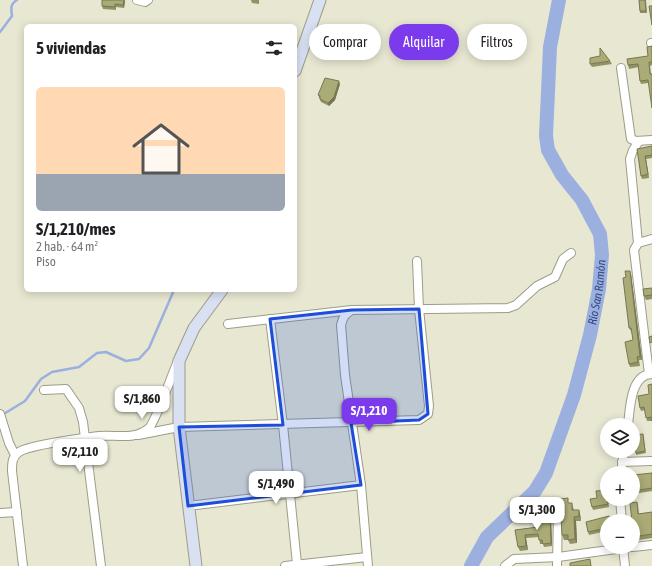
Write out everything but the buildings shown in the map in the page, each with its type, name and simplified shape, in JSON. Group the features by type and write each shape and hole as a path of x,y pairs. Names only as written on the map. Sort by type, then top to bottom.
{"main road":[{"path":"297,65 319,0"},
{"path":"196,566 179,427 179,360 194,328 221,292"}],"street":[{"path":"136,0 145,2 148,0"},
{"path":"620,68 630,139 639,141 652,140"},
{"path":"629,418 631,397 637,383 650,374 634,250 638,242 630,159 633,150 639,141"},
{"path":"638,242 652,239"},
{"path":"228,324 352,310 508,308 516,305 537,286 555,277 563,258 571,253"},
{"path":"24,566 12,471 12,462 15,455 20,451 36,446 100,436 116,438 179,427 419,420 428,414 429,406 419,309 417,261"},
{"path":"285,566 297,564 368,562 361,485 345,376 341,325 347,313 352,310"},
{"path":"270,319 283,425 297,564"},
{"path":"138,435 150,427 179,360"},
{"path":"44,390 66,389 71,394 79,408 83,422 101,566"},
{"path":"0,414 9,443 15,455"},
{"path":"622,466 623,458"},
{"path":"622,462 652,461"},
{"path":"188,506 361,485"},
{"path":"557,566 558,511"},
{"path":"0,513 17,512"},
{"path":"640,546 652,545"},
{"path":"505,566 514,559 558,557 600,551"},
{"path":"625,566 626,554"}],"highlighted area":[{"path":"419,309 428,414 419,420 351,423 361,485 188,506 179,427 283,425 270,319 352,310"}],"waterway":[{"path":"0,32 12,16 12,5 17,0"},
{"name":"Río San Ramón","path":"471,566 487,537 535,491 546,473 574,395 590,335 599,289 602,255 600,234 582,200 562,175 548,150 546,136 550,47 559,0"},
{"path":"2,415 25,401 41,379 52,372 79,367 97,353 106,352 126,361 139,359 149,348 173,292"}]}
